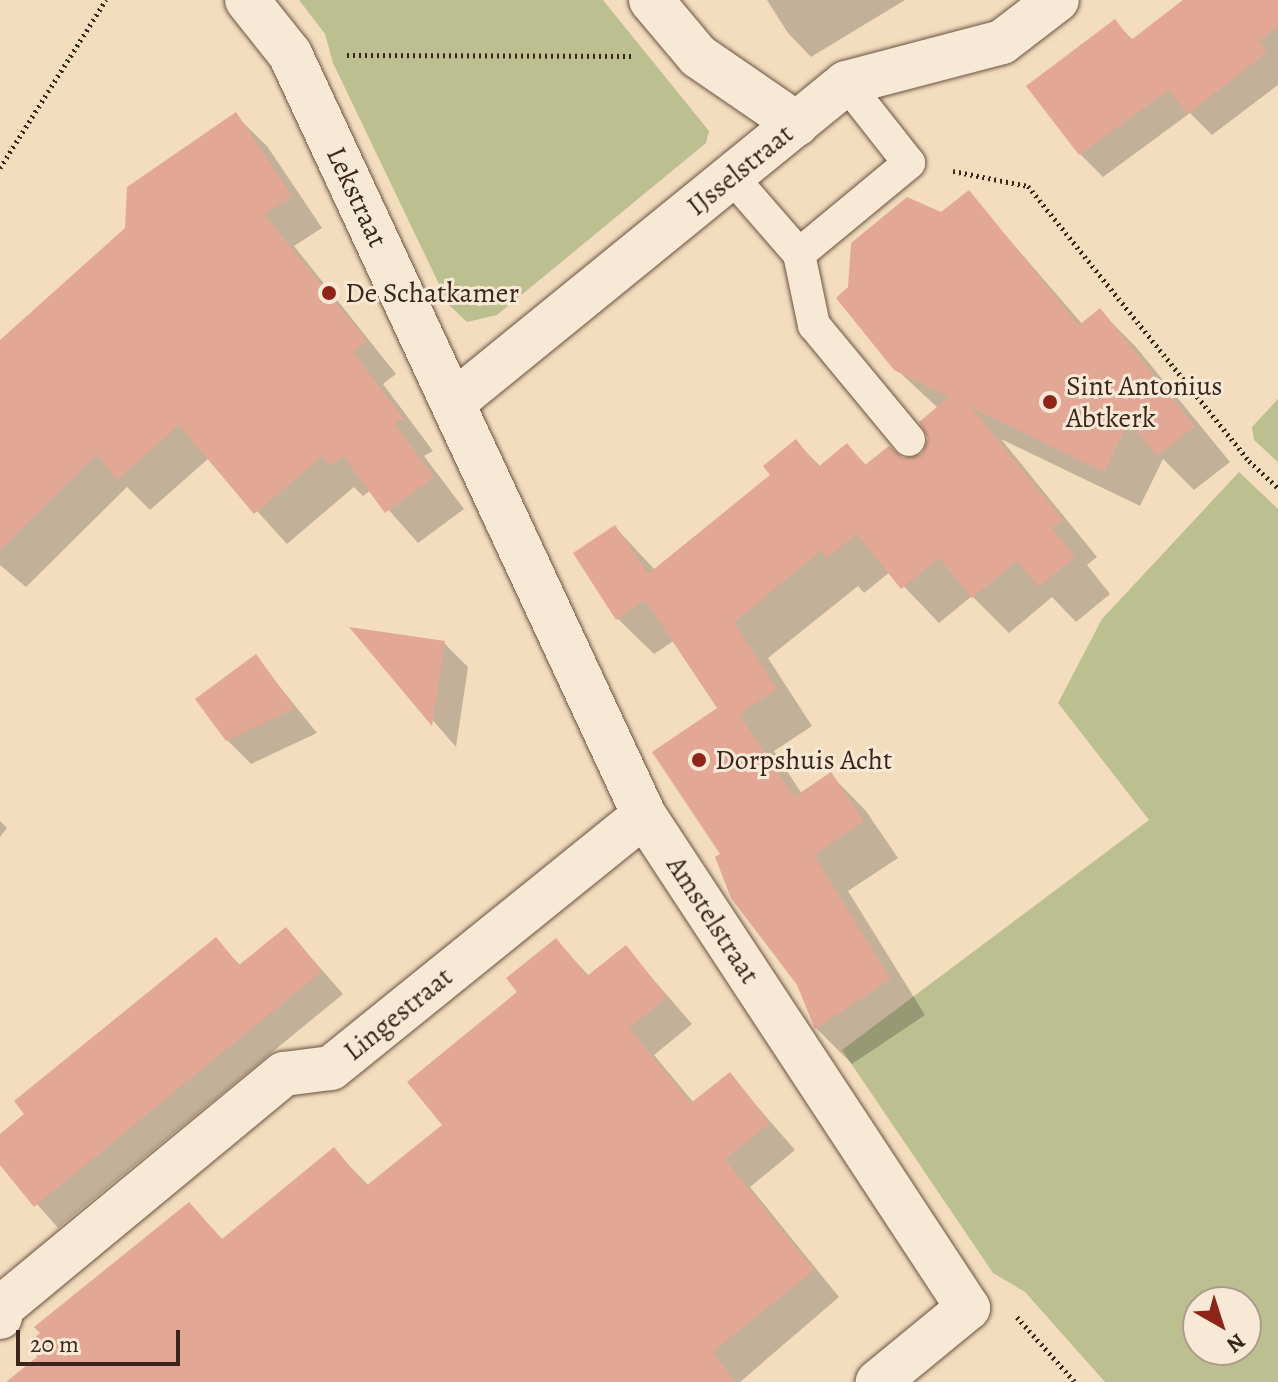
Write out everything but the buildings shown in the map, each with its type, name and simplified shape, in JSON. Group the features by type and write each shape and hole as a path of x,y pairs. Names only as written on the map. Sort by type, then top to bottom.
{"street":[{"name":"Lekstraat","path":"247,0 290,54 454,402"},
{"path":"651,0 698,56 797,124"},
{"name":"IJsselstraat","path":"454,402 846,83 1002,42 1057,0"},
{"name":"Amstelstraat","path":"454,402 644,815 968,1308"},
{"name":"Lingestraat","path":"0,1317 2,1307 284,1074 331,1068 644,815"},
{"path":"878,1382 968,1308"}],"lane":[{"path":"799,254 909,163 846,83"},
{"path":"732,177 799,254 814,325 909,440"}],"path":[{"path":"0,168 106,0"},
{"path":"290,54 698,56"},
{"path":"909,163 1028,186 1249,461 1278,488"},
{"path":"968,1308 1016,1316 1075,1382"}],"green space":[{"path":"299,0 603,0 709,131 706,143 497,315 467,322 449,305 333,63 325,34"},
{"path":"1278,399 1278,462 1254,440 1252,427"},
{"path":"1239,472 1278,509 1278,1382 1105,1382 1025,1292 993,1273 842,1050 1149,820 1058,703 1102,619"}],"place":[{"name":"De Schatkamer","path":"329,293"},
{"name":"Sint Antonius Abtkerk","path":"1050,402"},
{"name":"Dorpshuis Acht","path":"699,760"}]}
